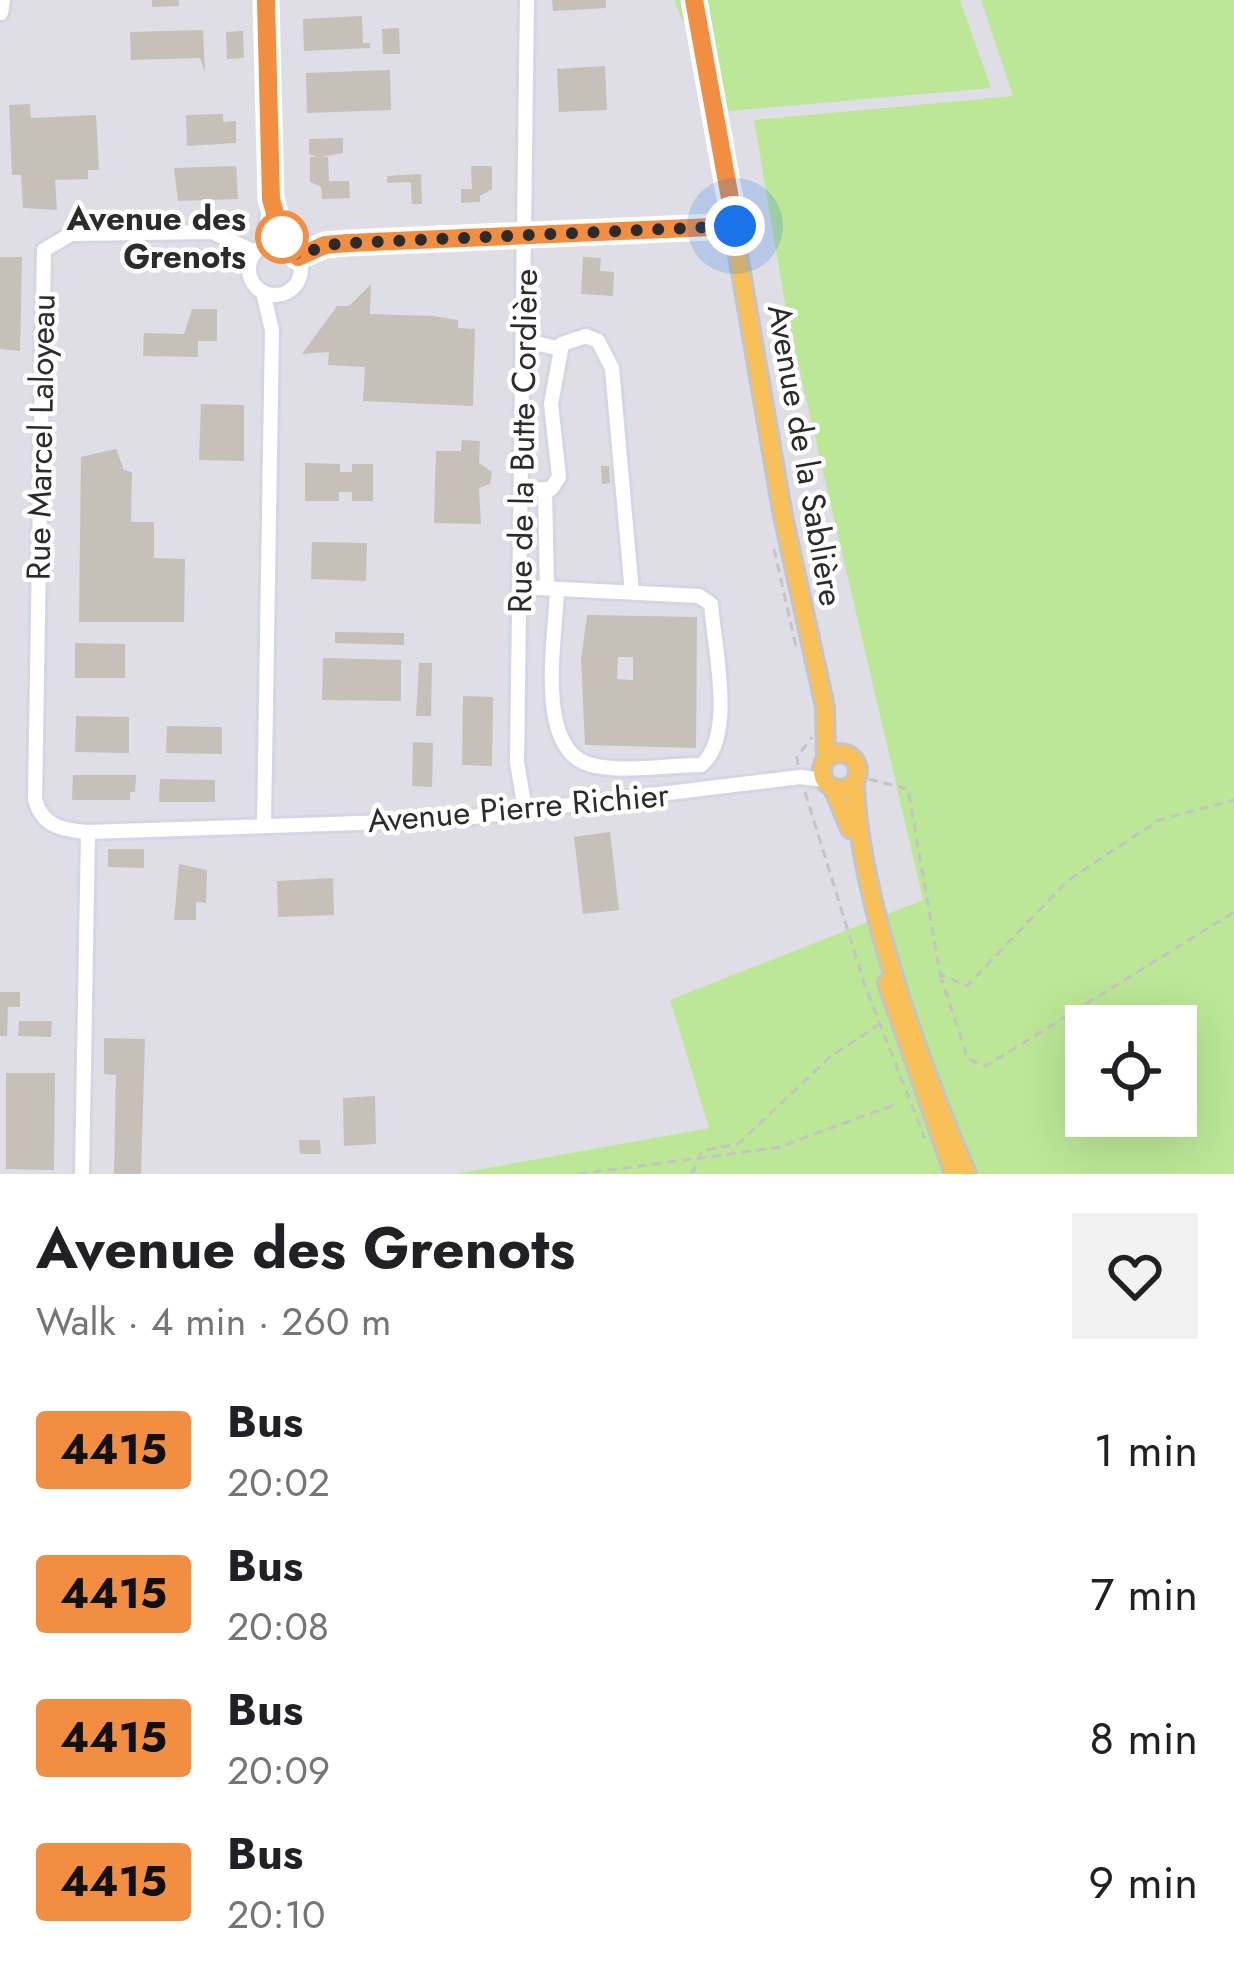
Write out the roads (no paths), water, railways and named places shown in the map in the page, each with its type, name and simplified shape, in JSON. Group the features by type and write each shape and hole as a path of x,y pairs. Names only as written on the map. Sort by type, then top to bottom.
{"main road":[{"name":"Avenue de la Sablière","path":"694,0 783,516 825,707 826,774 849,828 893,1006 954,1174"},
{"name":"Avenue de la Sablière","path":"825,707 862,780 858,825 890,954 968,1174"},
{"path":"826,774 846,754"},
{"path":"826,774 862,780"}],"street":[{"path":"1,13 3,0"},
{"path":"266,0 271,199 284,245 298,257 299,280 286,293 272,330"},
{"name":"Rue de la Butte Cordière","path":"526,810 517,762 527,0"},
{"path":"249,271 271,199"},
{"path":"298,257 325,245 735,226"},
{"name":"Rue Marcel Laloyeau","path":"88,832 63,830 44,819 34,799 44,250 70,233 212,232 233,244"},
{"path":"233,244 259,249 284,245"},
{"path":"233,244 262,292 272,330 264,825"},
{"path":"262,292 286,293"},
{"path":"524,340 560,349 586,336 598,341 612,368 632,593"},
{"path":"521,490 545,490 559,477 551,404 560,349"},
{"path":"520,587 552,589 699,596 711,604 721,732 714,754 701,765 594,766 560,743 554,725 552,589 545,490"},
{"name":"Avenue Pierre Richier","path":"88,832 447,820 826,774"},
{"path":"82,1174 88,832"}],"place":[{"name":"Avenue des Grenots","path":"282,237"}]}
